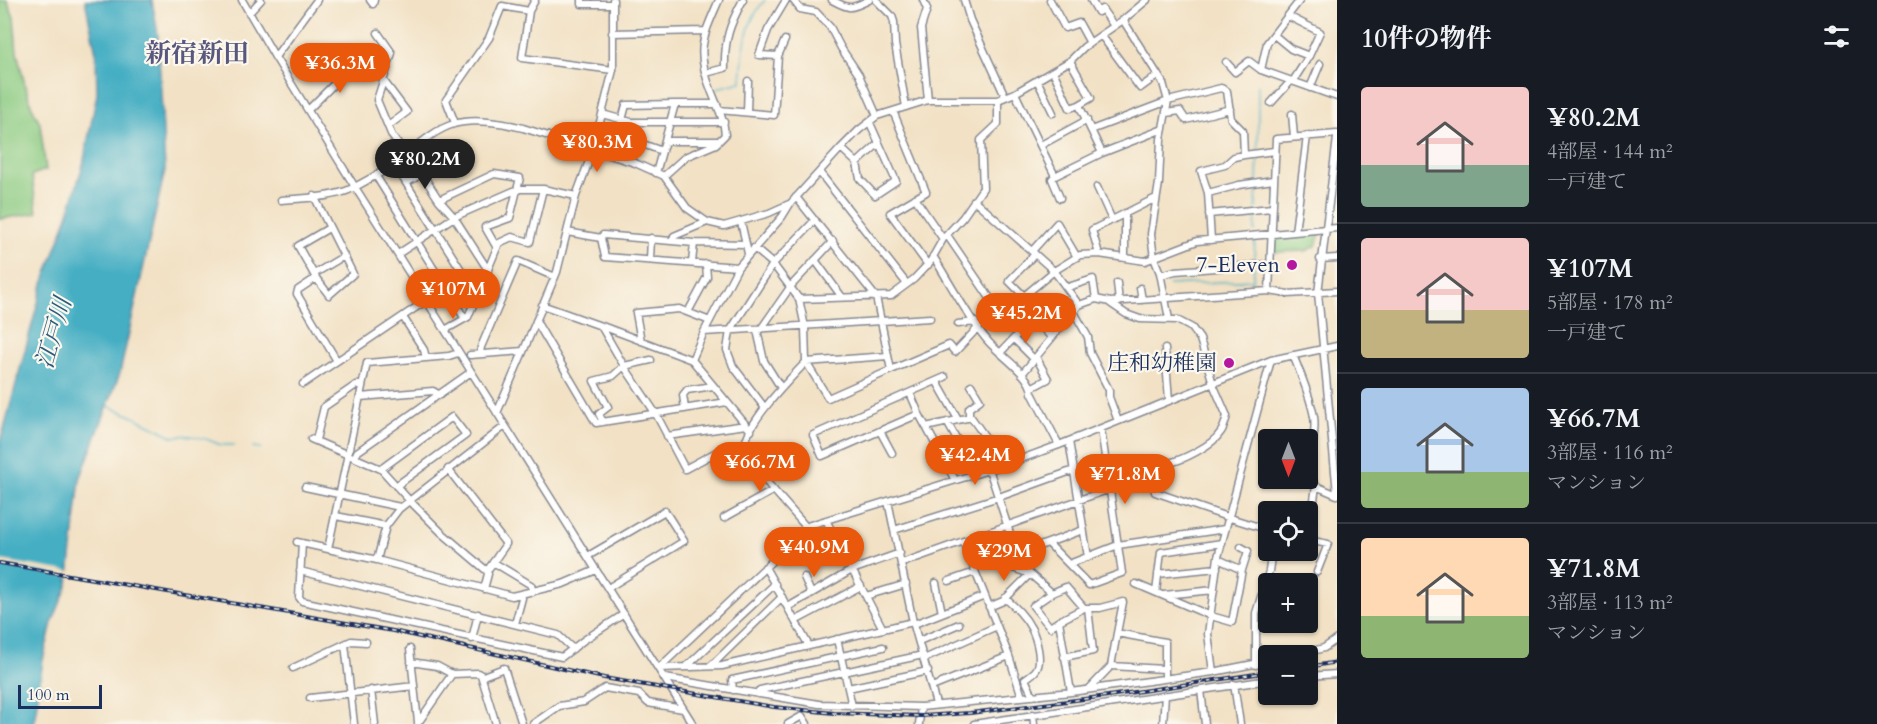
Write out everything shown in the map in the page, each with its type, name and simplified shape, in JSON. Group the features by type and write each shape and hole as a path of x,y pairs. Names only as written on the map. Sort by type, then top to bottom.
{"street":[{"path":"242,0 354,187 693,724"},
{"path":"249,13 261,0"},
{"path":"275,57 317,0"},
{"path":"535,0 529,11 522,58 613,70"},
{"path":"497,413 555,277 576,196 593,150 613,70 613,2 582,4 582,0"},
{"path":"664,176 685,157 716,144 725,135 724,122 706,73 701,52 705,31 719,0"},
{"path":"706,73 725,68 724,47 728,30 743,0"},
{"path":"778,56 759,55 768,30 786,0"},
{"path":"793,0 800,9 816,12 830,27 859,75 877,116"},
{"path":"832,0 847,8 853,8 869,0"},
{"path":"876,0 892,16 894,22 895,44 906,107"},
{"path":"923,0 927,9 921,28 928,100"},
{"path":"964,0 970,20 1005,96"},
{"path":"1050,0 1065,28 1079,23 1090,43"},
{"path":"1091,0 1098,12 1102,9 1114,26"},
{"path":"692,360 738,267 782,217 796,197 859,130 877,116 928,100 998,100 1015,93 1070,61 1145,0"},
{"path":"1261,70 1267,43 1300,0"},
{"path":"455,123 446,100 489,38 502,6 529,11"},
{"path":"1271,103 1292,81 1320,32 1288,16"},
{"path":"1123,20 1158,75 1168,101 1151,234 1154,258 1161,275 1169,319"},
{"path":"612,33 705,31"},
{"path":"378,33 392,53 377,100 388,126 406,155"},
{"path":"1101,35 1140,88 1158,75"},
{"path":"1274,35 1291,49 1308,56"},
{"path":"662,151 618,135 626,105 675,104 774,115 778,56 785,40"},
{"path":"368,62 391,57"},
{"path":"1053,71 1070,108 1091,98 1070,61"},
{"path":"1226,62 1235,72 1248,61 1261,70 1337,97"},
{"path":"1310,88 1320,64"},
{"path":"308,110 339,79 335,72"},
{"path":"383,80 407,112 388,126"},
{"path":"1037,80 1053,114"},
{"path":"747,112 748,81"},
{"path":"1092,130 1168,101 1221,88 1227,92 1231,119 1243,131 1244,155"},
{"path":"1015,93 1055,176"},
{"path":"799,299 891,296 928,265 945,237 983,188 981,140 998,124 998,100"},
{"path":"656,172 675,104"},
{"path":"1079,105 1102,153"},
{"path":"1166,114 1180,111 1186,120 1230,109"},
{"path":"893,111 926,192 890,213 928,265"},
{"path":"602,114 631,122 724,122"},
{"path":"1292,114 1294,137"},
{"path":"1041,145 1087,120"},
{"path":"281,200 314,196 354,187 376,176 455,123 504,123 635,163 656,172 664,176 687,208 707,222 724,226 770,213 790,204"},
{"path":"841,148 857,163 860,179 875,195 896,181 870,123"},
{"path":"1060,198 1052,179 1055,176 1102,153 1163,129"},
{"path":"1295,232 1307,136"},
{"path":"1269,291 1276,139 1337,136 1335,168 1320,259 1318,292 1337,494 1318,487"},
{"path":"665,141 719,141"},
{"path":"857,163 879,143"},
{"path":"1211,240 1208,193 1201,171 1225,165 1234,157 1274,152"},
{"path":"394,164 477,295"},
{"path":"820,173 907,284"},
{"path":"406,183 422,174 439,200 454,217 488,270"},
{"path":"439,200 494,174 520,178 510,218 485,228 497,248"},
{"path":"376,176 465,319"},
{"path":"1208,193 1239,185 1274,180"},
{"path":"1097,187 1112,220"},
{"path":"398,254 454,217 518,189 543,189 576,196"},
{"path":"445,330 468,317 499,243 512,237 530,242 543,189"},
{"path":"314,196 353,274 329,295 298,246 329,228"},
{"path":"796,197 876,297 891,370"},
{"path":"915,198 994,304"},
{"path":"1099,254 1092,230 1156,198"},
{"path":"1329,200 1337,199"},
{"path":"974,200 1054,271 1068,287 1079,305"},
{"path":"1209,214 1272,207"},
{"path":"1125,213 1125,258"},
{"path":"765,408 733,366 728,350 730,331 773,264 815,220"},
{"path":"673,240 675,236 707,222"},
{"path":"741,222 748,254"},
{"path":"1077,257 1057,223 1009,281 1024,296 1054,271 1077,257 1080,255 1099,254 1145,261 1197,241 1337,228"},
{"path":"567,232 601,238 603,235 694,243 746,244"},
{"path":"601,238 605,257 738,267"},
{"path":"650,260 651,238"},
{"path":"781,388 764,361 759,329 791,286 833,241"},
{"path":"692,263 694,243"},
{"path":"754,248 773,264 799,299 805,327 806,362 828,398 949,345 955,352 977,325 989,316 1020,316"},
{"path":"337,361 298,297 298,290 344,256"},
{"path":"933,256 987,340 1022,374 1059,445"},
{"path":"1320,259 1337,258"},
{"path":"815,260 842,297"},
{"path":"480,353 518,261 555,277"},
{"path":"688,312 706,277 706,264"},
{"path":"1161,275 1175,271 1270,264"},
{"path":"1068,287 1093,279 1096,299"},
{"path":"1117,283 1119,302"},
{"path":"1140,288 1142,300"},
{"path":"1022,374 1079,305 1096,299 1119,302 1269,291 1288,294 1337,291"},
{"path":"303,384 427,300"},
{"path":"1107,469 1120,467 1126,470 1140,464 1176,461 1213,441 1221,432 1227,416 1213,384 1200,339 1187,324 1169,319 1140,319 1126,314 1110,302"},
{"path":"542,305 692,360 751,431"},
{"path":"1047,305 1062,324"},
{"path":"640,341 636,313 679,309 710,321"},
{"path":"1074,312 1088,337 1090,353 1109,390 1108,397 1118,421"},
{"path":"403,317 424,350 426,358"},
{"path":"704,333 930,318"},
{"path":"1000,353 1033,318 1051,337"},
{"path":"536,321 596,423 727,402"},
{"path":"958,324 977,325"},
{"path":"602,326 624,366 656,414 686,469 722,449 745,444"},
{"path":"1014,339 1034,359 1037,359 1048,380 1031,388"},
{"path":"659,668 810,525 1005,465 1271,360 1337,346"},
{"path":"1165,349 1169,400"},
{"path":"470,355 523,351"},
{"path":"328,549 352,455 366,365 369,362 449,356 458,353"},
{"path":"1293,355 1310,397 1315,421 1314,429"},
{"path":"807,528 750,463 745,444 751,431 765,408 806,362 888,356"},
{"path":"603,422 599,414 608,406 594,381 613,376 624,366 651,360"},
{"path":"1213,672 1208,634 1218,559 1271,360"},
{"path":"352,455 471,372"},
{"path":"919,414 822,456 813,435 945,377"},
{"path":"937,382 958,419"},
{"path":"362,385 356,385 324,407 313,440 381,469 457,547 487,572"},
{"path":"969,418 969,408 980,400 971,385"},
{"path":"685,409 683,395 687,390 713,386"},
{"path":"360,397 433,391 440,395"},
{"path":"910,393 955,480"},
{"path":"381,469 452,417 466,435 396,486"},
{"path":"926,427 971,417 1005,465"},
{"path":"947,422 961,447"},
{"path":"668,436 746,425"},
{"path":"377,560 386,526 400,507 505,426"},
{"path":"1048,543 1089,585 1122,573 1101,429"},
{"path":"880,431 892,453"},
{"path":"1069,441 1088,557"},
{"path":"1151,463 1155,492 1258,527"},
{"path":"448,469 506,544 487,572 484,588"},
{"path":"989,469 1016,552 1020,554 1083,530"},
{"path":"894,530 999,497 1074,470"},
{"path":"305,487 400,507"},
{"path":"902,563 1110,489"},
{"path":"724,518 774,490"},
{"path":"888,501 914,623 936,705"},
{"path":"588,556 665,511 684,541 608,588"},
{"path":"336,516 386,526"},
{"path":"826,520 883,629"},
{"path":"1069,564 1118,545 1225,529"},
{"path":"963,541 1009,656 1022,697"},
{"path":"596,570 563,584 512,596 299,542 299,597 302,601 472,639 562,657 624,614"},
{"path":"1317,572 1328,544 1318,542"},
{"path":"1156,592 1161,552 1222,543"},
{"path":"1136,584 1211,616 1232,622 1248,550 1241,547"},
{"path":"788,607 852,570 900,553"},
{"path":"1218,559 1242,570"},
{"path":"665,678 819,704 921,707 1071,692 1256,664 1256,613 1270,561"},
{"path":"493,562 531,585 532,591"},
{"path":"996,562 1030,574 1052,594"},
{"path":"765,567 809,646"},
{"path":"1158,574 1217,568"},
{"path":"300,571 558,635 573,649"},
{"path":"949,581 975,572"},
{"path":"989,607 1003,601 1030,574"},
{"path":"804,578 812,593"},
{"path":"936,583 942,613"},
{"path":"686,667 775,584"},
{"path":"866,596 906,584"},
{"path":"795,621 861,586"},
{"path":"1064,657 1093,651 1086,608 1066,586 1033,606 1050,627 1086,608 1100,608 1123,602 1111,666 1088,689"},
{"path":"1163,596 1214,590"},
{"path":"516,624 521,594"},
{"path":"659,668 722,666 914,623 985,596"},
{"path":"710,666 782,597"},
{"path":"1005,598 1032,629 1038,653 1038,665 1025,680 1033,696"},
{"path":"472,639 478,614"},
{"path":"1059,621 1071,692"},
{"path":"919,641 959,624"},
{"path":"758,694 760,690 923,657 997,626"},
{"path":"1117,633 1165,642 1165,678"},
{"path":"837,639 852,706"},
{"path":"1318,650 1337,639"},
{"path":"293,668 351,641 366,642"},
{"path":"345,644 354,724"},
{"path":"733,690 732,680 883,647"},
{"path":"410,649 418,723"},
{"path":"932,687 1009,656"},
{"path":"411,662 437,666 453,674 483,676 504,668 522,724"},
{"path":"1111,666 1164,669"},
{"path":"848,688 928,671"},
{"path":"418,723 453,674"},
{"path":"1318,675 1337,674"},
{"path":"481,675 496,724"},
{"path":"974,724 1258,681"},
{"path":"1234,684 1240,724"},
{"path":"310,698 414,686"},
{"path":"533,724 558,706 584,702 605,688 639,693 648,703 683,709"},
{"path":"371,690 375,724"},
{"path":"1201,690 1205,724"},
{"path":"1163,724 1166,695"},
{"path":"919,724 921,707"},
{"path":"1033,714 1034,724"},
{"path":"788,724 802,716 807,724"}],"green space":[{"path":"0,0 7,0 14,17 17,52 31,105 40,123 46,170 32,175 37,213 0,219"},
{"path":"1320,233 1316,246 1306,251 1274,252 1274,237"}],"water":[{"name":"江戸川","path":"85,0 152,0 158,35 165,170 120,373 80,479 68,584 52,623 43,660 34,724 0,724 0,443 43,284 83,165 97,94 96,53"}],"pier":[{"path":"0,560 72,572 72,577 0,565"}],"waterway":[{"path":"717,88 741,82 744,49 749,28 765,0"},
{"path":"1258,85 1258,151"},
{"path":"1257,181 1258,156"},
{"path":"1256,208 1257,186"},
{"path":"1255,232 1256,213"},
{"path":"1254,262 1255,237"},
{"path":"1169,285 1253,280 1254,267"},
{"path":"108,406 174,437 190,436 220,445 235,445"},
{"path":"253,447 261,448"}],"railway":[{"path":"0,563 393,631 604,678 774,707 834,713 921,716 970,713 1108,696 1258,674"},
{"path":"1318,665 1337,662"}],"place":[{"name":"7-Eleven","path":"1292,265"},
{"name":"庄和幼稚園","path":"1229,363"}],"district":[{"name":"新宿新田","path":"197,53"}]}
